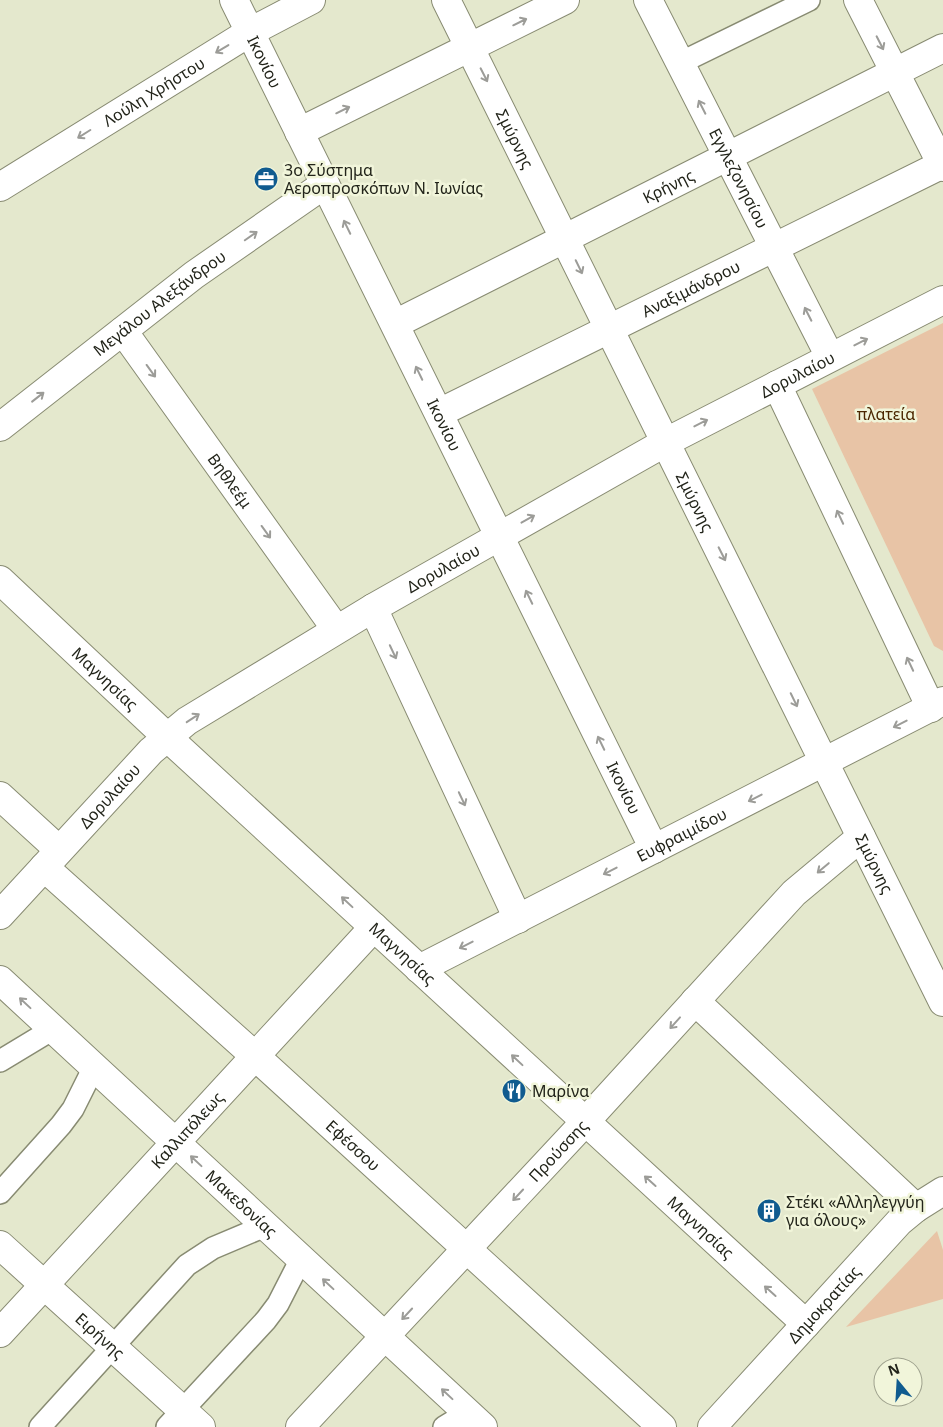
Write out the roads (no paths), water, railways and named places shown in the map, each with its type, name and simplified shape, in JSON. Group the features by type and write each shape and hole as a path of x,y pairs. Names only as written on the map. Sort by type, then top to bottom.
{"street":[{"name":"Ικονίου","path":"234,0 654,849"},
{"name":"Λούλη Χρήστου","path":"0,187 250,32 311,0"},
{"name":"Σμύρνης","path":"446,0 943,1002"},
{"path":"299,132 565,0"},
{"name":"Εγγλεζονησίου","path":"648,0 830,358"},
{"path":"680,64 809,0"},
{"path":"858,0 942,165"},
{"name":"Κρήνης","path":"395,324 943,48"},
{"name":"Αναξιμάνδρου","path":"439,413 942,165"},
{"name":"Μεγάλου Αλεξάνδρου","path":"0,428 194,275 325,184"},
{"name":"Δορυλαίου","path":"0,915 151,751 187,721 372,608 666,442 943,300"},
{"name":"Βηθλεέμ","path":"123,331 336,629"},
{"path":"777,385 937,704"},
{"name":"Μαγνησίας","path":"0,580 167,737 806,1324"},
{"path":"372,608 518,919"},
{"name":"Ευφραιμίδου","path":"419,969 937,704"},
{"name":"Εφέσσου","path":"0,796 51,858 254,1056 662,1427"},
{"name":"Προύσσης","path":"300,1427 467,1250 794,893 861,837"},
{"name":"Καλλιπόλεως","path":"0,1333 374,927"},
{"name":"Μακεδονίας","path":"0,980 475,1420"},
{"path":"695,1001 916,1208"},
{"path":"0,1062 53,1029"},
{"path":"0,1193 73,1109 94,1067"},
{"name":"Δημοκρατίας","path":"712,1427 898,1222 943,1191"},
{"path":"40,1427 187,1265 213,1248 265,1226"},
{"name":"Ειρήνης","path":"0,1245 112,1347 183,1421"},
{"path":"183,1421 278,1304 301,1259"},
{"path":"444,1427 475,1420"}],"place":[{"name":"3ο Σύστημα Αεροπροσκόπων Ν. Ιωνίας","path":"266,179"},
{"name":"Μαρίνα","path":"514,1091"},
{"name":"Στέκι «Αλληλεγγύη για όλους»","path":"769,1211"}],"park label":[{"name":"πλατεία","path":"886,414"}]}
